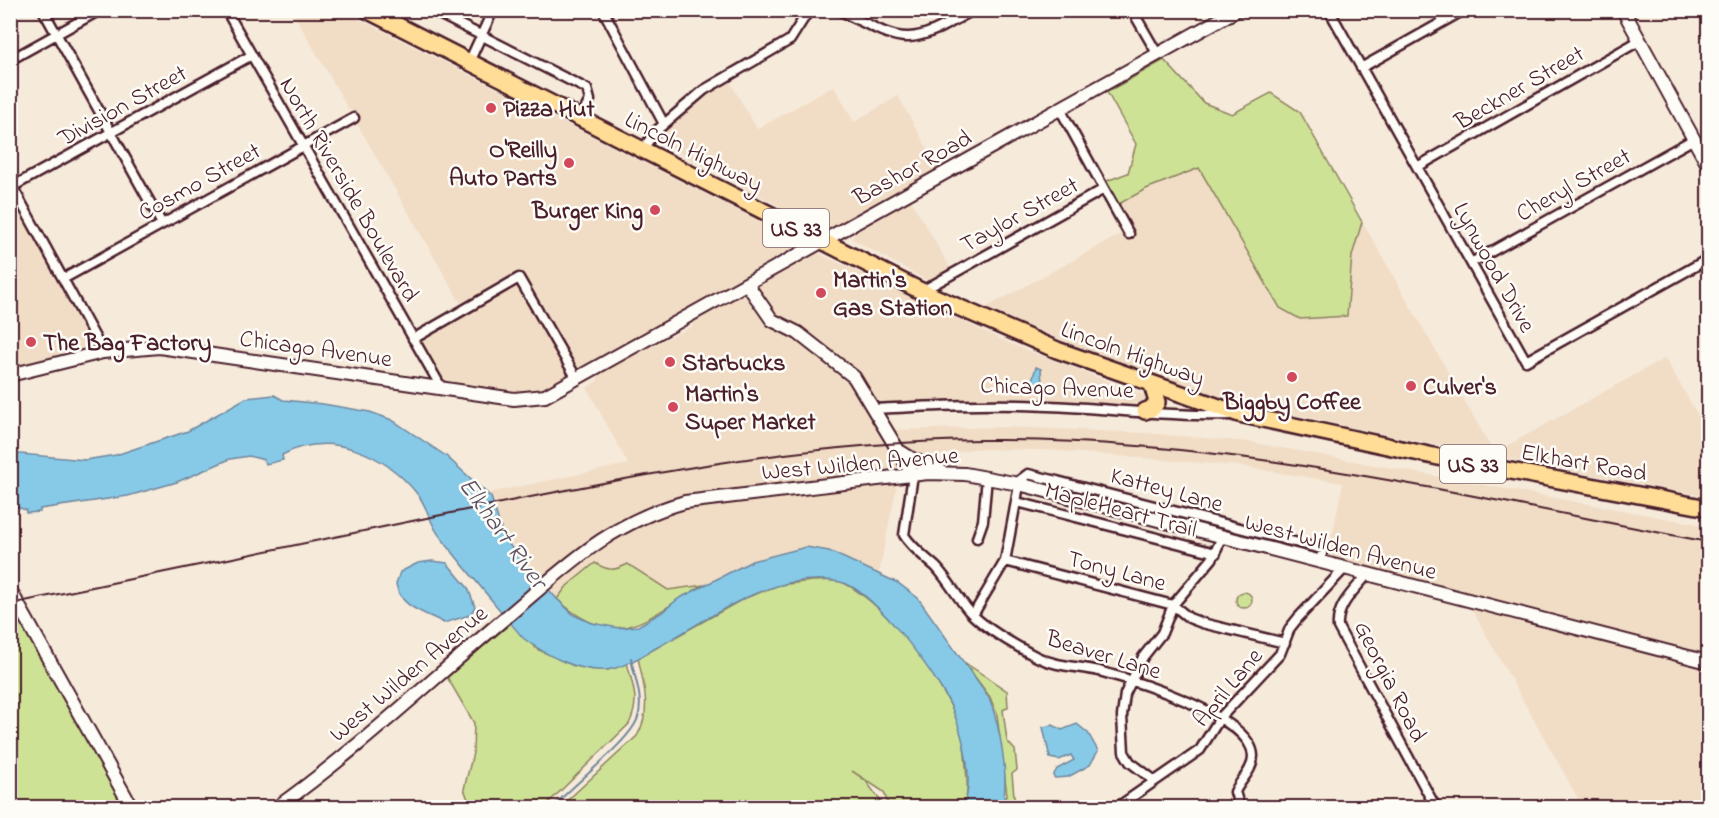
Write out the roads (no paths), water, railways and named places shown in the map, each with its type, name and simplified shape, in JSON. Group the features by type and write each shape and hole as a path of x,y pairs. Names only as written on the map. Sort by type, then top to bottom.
{"highway":[{"name":"Lincoln Highway","path":"367,10 921,291 1007,330 1152,385 1239,414"},
{"path":"1145,411 1153,408 1157,402 1152,385"},
{"name":"Elkhart Road","path":"1239,414 1462,462 1708,508"}],"street":[{"path":"43,10 162,224"},
{"path":"10,60 100,10"},
{"name":"North Riverside Boulevard","path":"226,10 441,387"},
{"path":"431,10 587,89 591,100 580,119"},
{"path":"469,62 483,36 493,10"},
{"path":"603,10 664,124"},
{"path":"642,150 664,124 716,82 790,40 809,10"},
{"path":"839,10 882,32 905,38 918,38 930,34 973,10"},
{"path":"1132,10 1158,55"},
{"name":"Bashor Road","path":"577,379 1237,10"},
{"name":"Lynwood Drive","path":"1329,10 1526,361 1708,259"},
{"path":"1361,68 1464,10"},
{"path":"1623,10 1708,165"},
{"name":"Beckner Street","path":"1417,167 1640,41"},
{"name":"Division Street","path":"11,186 252,56"},
{"path":"1060,109 1129,234"},
{"name":"Cosmo Street","path":"63,279 354,118"},
{"name":"Cheryl Street","path":"1471,263 1694,139"},
{"path":"11,186 103,352"},
{"name":"Taylor Street","path":"921,291 1104,189"},
{"path":"413,339 519,278 577,379"},
{"path":"747,284 772,320 798,333 847,370 874,409 913,475"},
{"name":"Chicago Avenue","path":"10,375 103,352 159,347 523,400 545,396 577,379"},
{"name":"Chicago Avenue","path":"874,409 936,405 1038,405 1198,416 1239,414"},
{"path":"898,450 914,460 950,473"},
{"name":"West Wilden Avenue","path":"276,807 336,761 556,575 616,529 668,507 722,497 913,475 950,473 1055,487 1190,522 1222,537 1708,662"},
{"name":"Beaver Lane","path":"913,475 903,535 936,568 973,615 1049,662 1094,670 1130,681 1220,718 1239,732 1252,749 1252,764 1235,792 1240,807"},
{"path":"977,538 983,521 987,477"},
{"path":"973,615 1005,561 1019,484"},
{"name":"MapleHeart Trail","path":"1017,502 1216,554"},
{"name":"Kattey Lane","path":"1190,522 1323,549 1320,562"},
{"path":"1155,781 1130,762 1122,747 1123,707 1130,681 1143,657 1162,633 1173,604 1216,554 1222,537"},
{"name":"Tony Lane","path":"1005,561 1173,604 1195,621 1285,643"},
{"name":"April Lane","path":"1116,807 1200,750 1220,718 1275,661 1290,628 1344,569"},
{"name":"Georgia Road","path":"1367,575 1343,605 1338,617 1338,627 1436,807"},
{"path":"10,590 132,807"}],"water":[{"path":"1036,367 1041,369 1042,384 1034,386 1031,384"},
{"path":"274,395 283,400 370,412 392,420 446,456 491,497 503,535 511,547 574,615 592,623 619,628 638,626 661,613 678,599 752,561 806,547 829,551 898,583 918,598 989,698 1003,752 1005,782 1002,807 963,807 967,795 967,764 960,731 948,701 924,663 897,628 867,598 853,587 840,582 815,580 791,582 767,589 721,611 631,662 612,669 595,670 562,661 523,638 439,535 424,504 405,480 374,457 356,450 338,445 319,445 300,448 282,455 283,460 266,464 264,460 249,456 230,459 177,482 128,496 40,509 40,512 26,513 26,510 11,505 10,453 85,460 116,455 188,431 246,398"},
{"path":"432,561 447,563 468,588 475,607 470,615 444,623 415,609 403,599 396,584 400,572 418,563"},
{"path":"1077,724 1088,733 1098,751 1090,765 1068,777 1055,778 1053,776 1057,769 1074,760 1071,755 1059,760 1050,758 1043,727 1053,725 1062,730"}],"waterway":[{"path":"552,808 613,750 633,727 640,710 640,702 631,658"}],"railway":[{"path":"10,604 649,475 781,454 914,442 982,440 1074,442 1165,448 1256,459 1438,489 1708,542"}],"place":[{"name":"Pizza Hut","path":"491,108"},
{"name":"O'Reilly Auto Parts","path":"569,163"},
{"name":"Burger King","path":"655,210"},
{"name":"Martin's Gas Station","path":"821,293"},
{"name":"The Bag Factory","path":"31,342"},
{"name":"Starbucks","path":"670,362"},
{"name":"Biggby Coffee","path":"1292,377"},
{"name":"Culver's","path":"1411,386"},
{"name":"Martin's Super Market","path":"673,407"}],"water label":[{"name":"Elkhart River","path":"504,532"}]}
